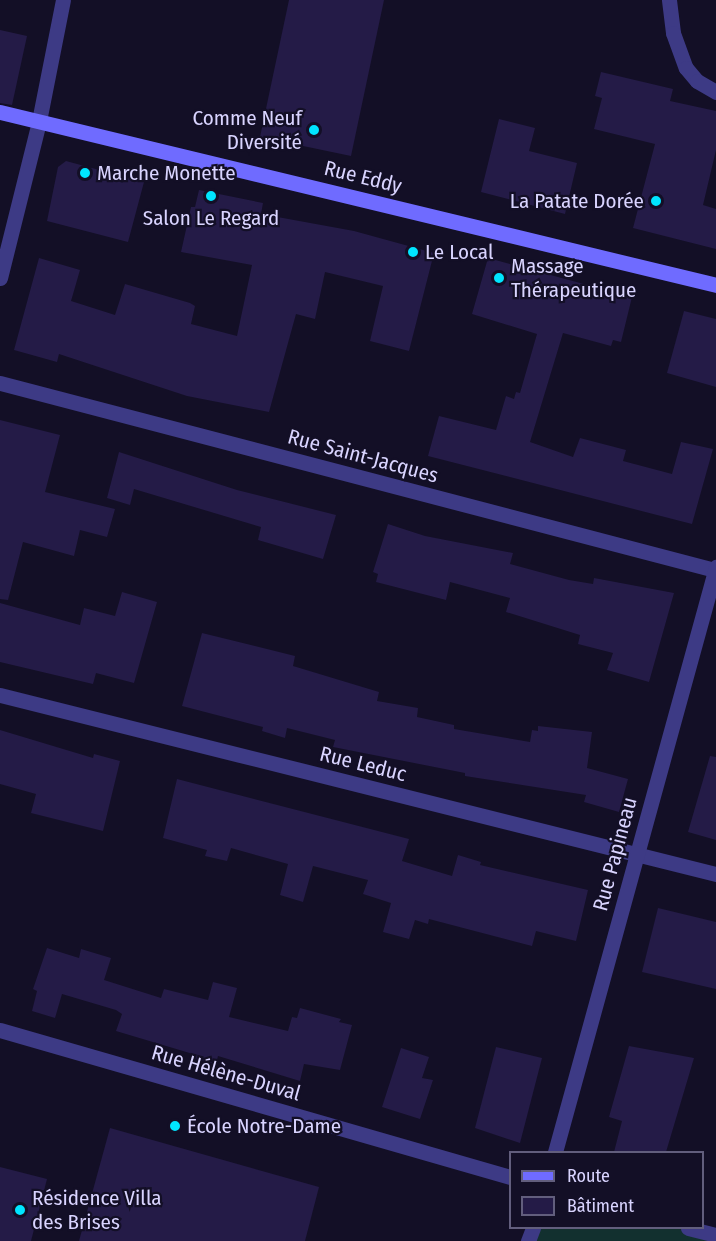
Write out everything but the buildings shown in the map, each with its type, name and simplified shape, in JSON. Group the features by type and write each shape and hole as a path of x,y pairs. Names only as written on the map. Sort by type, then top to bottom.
{"main road":[{"name":"Rue Eddy","path":"0,112 716,285"}],"street":[{"path":"0,278 39,121 63,0"},
{"path":"669,0 679,53 697,81 716,92"},
{"name":"Rue Saint-Jacques","path":"0,383 716,568"},
{"name":"Rue Papineau","path":"555,1151 716,568"},
{"name":"Rue Leduc","path":"0,695 716,874"},
{"name":"Rue Hélène-Duval","path":"0,1030 509,1177"},
{"path":"695,1229 716,1235"}],"green space":[{"path":"533,1229 691,1229 716,1241 528,1241"}],"place":[{"name":"Comme Neuf Diversité","path":"314,130"},
{"name":"Marche Monette","path":"85,173"},
{"name":"Salon Le Regard","path":"211,196"},
{"name":"La Patate Dorée","path":"656,201"},
{"name":"Le Local","path":"413,252"},
{"name":"Massage Thérapeutique","path":"499,278"},
{"name":"École Notre-Dame","path":"175,1126"},
{"name":"Résidence Villa des Brises","path":"20,1210"}]}
